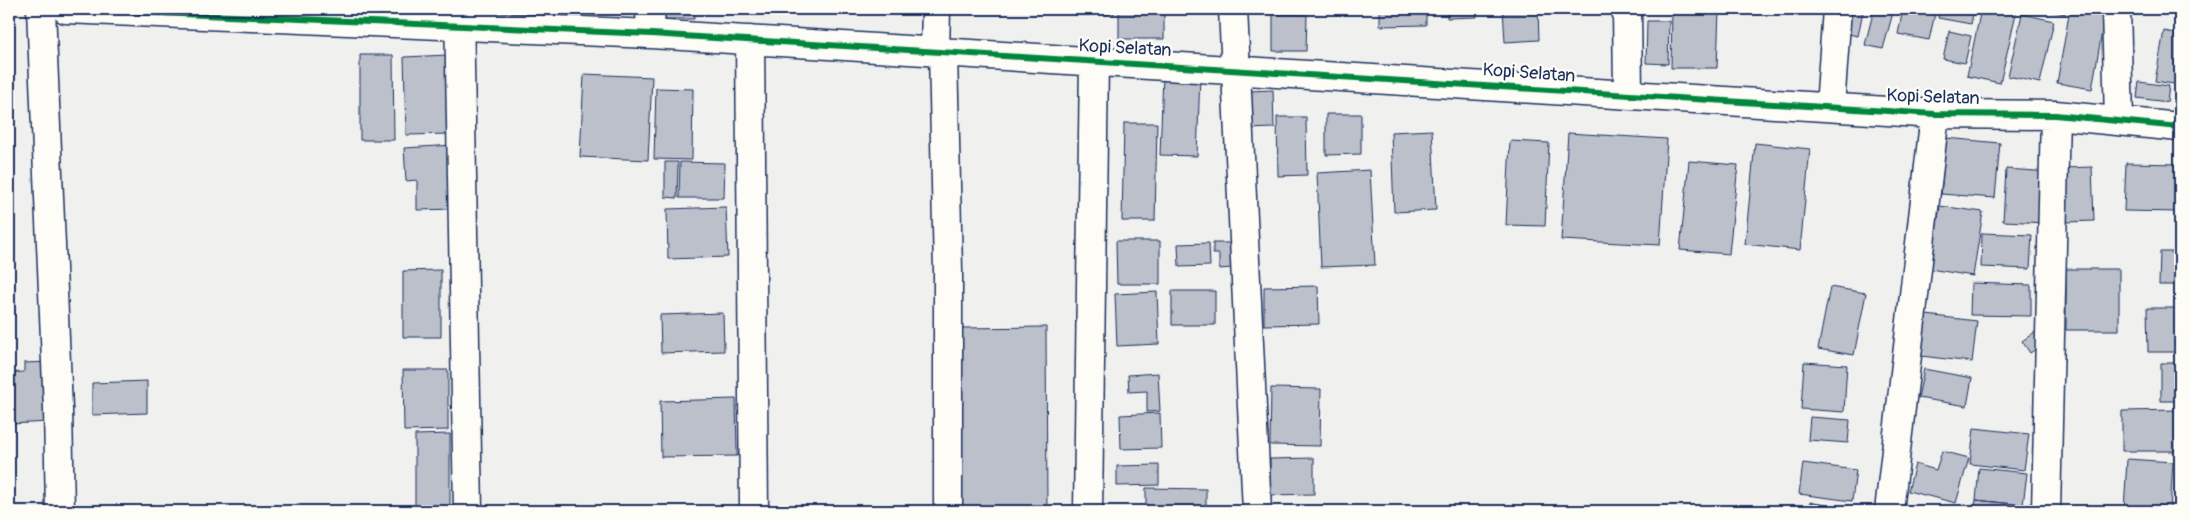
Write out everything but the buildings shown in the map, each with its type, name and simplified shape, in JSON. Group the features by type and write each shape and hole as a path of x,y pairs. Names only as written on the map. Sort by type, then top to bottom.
{"street":[{"path":"41,9 58,410 60,511"},
{"name":"Kopi Selatan","path":"66,9 651,22 750,40 939,53 1935,114 2055,115 2180,127"},
{"path":"936,9 948,271 948,511"},
{"path":"1234,9 1257,511"},
{"path":"1627,9 1628,94"},
{"path":"1830,107 1837,9"},
{"path":"2116,9 2119,120"},
{"path":"460,17 468,511"},
{"path":"750,40 754,511"},
{"path":"1088,511 1094,61"},
{"path":"1889,511 1935,114"},
{"path":"2046,511 2055,115"}],"cycle path":[{"path":"66,9 651,34 1935,114 2055,115 2180,127"}]}
